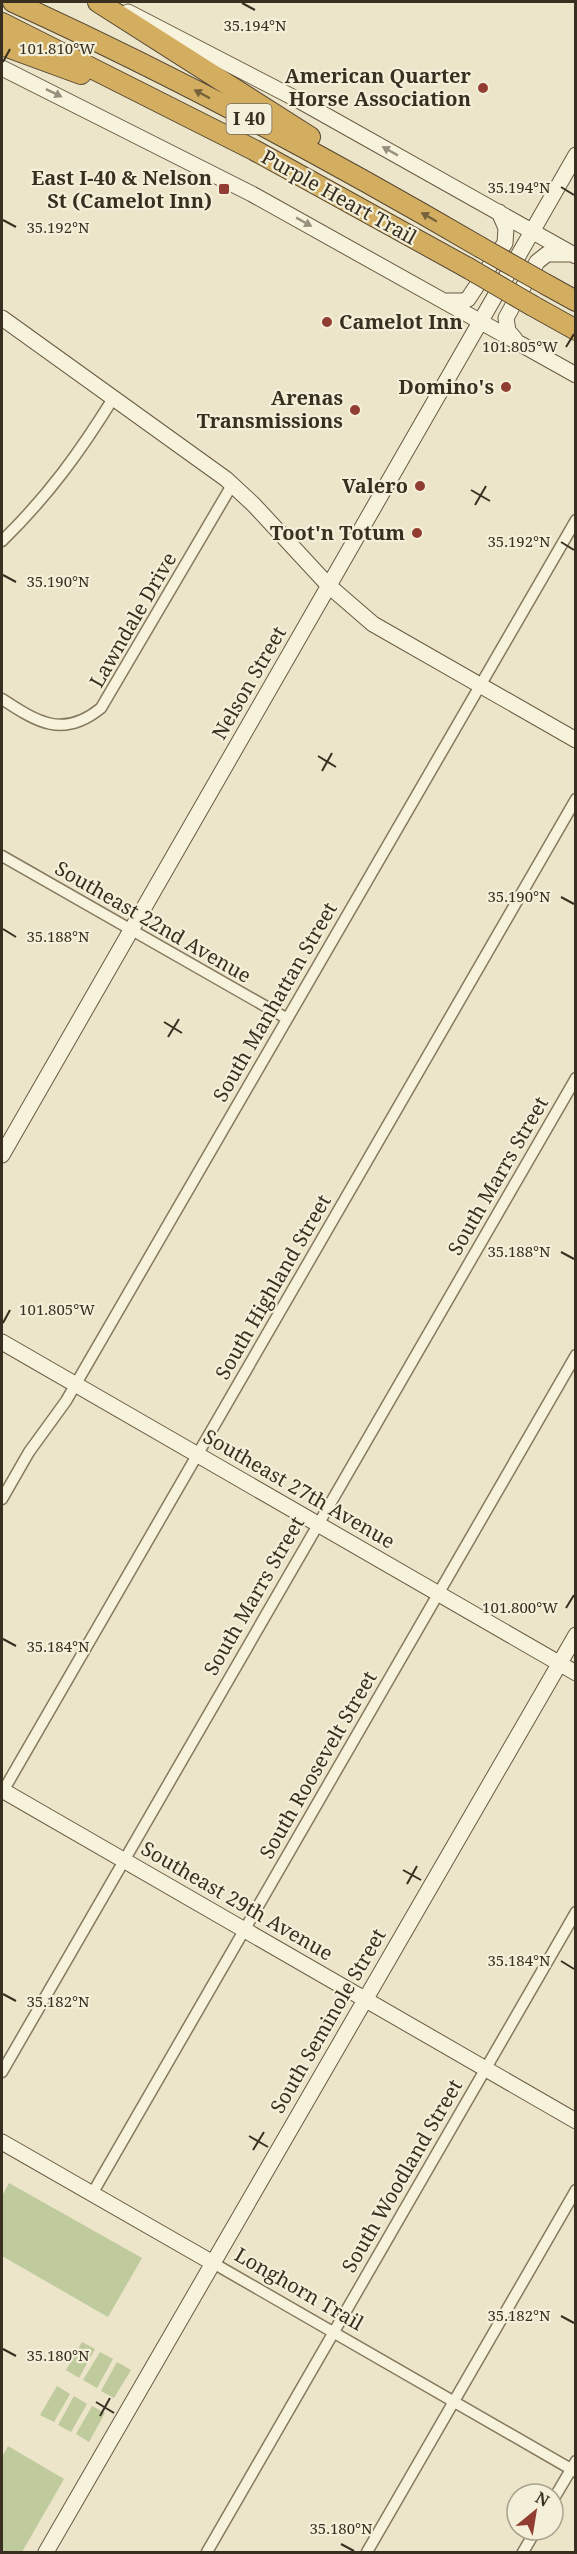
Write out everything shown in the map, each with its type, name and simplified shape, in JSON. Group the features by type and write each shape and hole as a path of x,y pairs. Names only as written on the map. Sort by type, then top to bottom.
{"highway":[{"name":"Purple Heart Trail","path":"13,2 145,64 353,173 576,301"},
{"path":"98,2 328,149 353,173"},
{"name":"Purple Heart Trail","path":"2,23 254,150 576,330"},
{"path":"2,45 68,69 142,101 226,143 254,150"}],"street":[{"path":"105,2 163,29 300,101 574,255"},
{"path":"2,68 252,194 576,375"},
{"name":"Nelson Street","path":"2,1155 576,155"},
{"path":"444,300 463,301 473,294 505,243 506,228 499,212"},
{"path":"518,342 508,331 506,318 537,262 547,254 557,252 574,255"},
{"path":"2,318 114,397 232,485 254,505 329,586 373,624 576,740"},
{"path":"2,541 54,486 82,449 114,397"},
{"name":"Lawndale Drive","path":"2,699 37,721 50,725 78,723 101,708 232,485"},
{"name":"South Manhattan Street","path":"2,1499 29,1452 54,1419 576,520"},
{"name":"South Highland Street","path":"2,1792 576,799"},
{"name":"Southeast 22nd Avenue","path":"2,856 286,1018"},
{"name":"South Marrs Street","path":"2,2072 576,1078"},
{"name":"Southeast 27th Avenue","path":"2,1342 576,1673"},
{"name":"South Roosevelt Street","path":"92,2194 576,1355"},
{"name":"South Seminole Street","path":"46,2553 576,1635"},
{"name":"Southeast 29th Avenue","path":"2,1792 576,2121"},
{"name":"South Woodland Street","path":"207,2553 576,1912"},
{"name":"Longhorn Trail","path":"2,2142 454,2402 574,2468"},
{"path":"367,2553 576,2190"},
{"path":"565,2482 574,2468"}],"green space":[{"path":"9,2183 142,2258 108,2317 2,2256 2,2196"},
{"path":"82,2342 95,2349 79,2378 66,2370"},
{"path":"100,2352 113,2359 97,2388 83,2380"},
{"path":"117,2362 131,2370 114,2398 101,2391"},
{"path":"57,2386 70,2394 54,2422 40,2415"},
{"path":"74,2396 87,2404 71,2432 58,2425"},
{"path":"92,2406 105,2413 89,2442 76,2434"},
{"path":"8,2446 64,2479 22,2552 2,2552 2,2457"}],"place":[{"name":"American Quarter Horse Association","path":"483,88"},
{"name":"East I-40 & Nelson St (Camelot Inn)","path":"224,189"},
{"name":"Camelot Inn","path":"327,322"},
{"name":"Domino's","path":"506,387"},
{"name":"Arenas Transmissions","path":"355,410"},
{"name":"Valero","path":"420,486"},
{"name":"Toot'n Totum","path":"417,533"}]}
